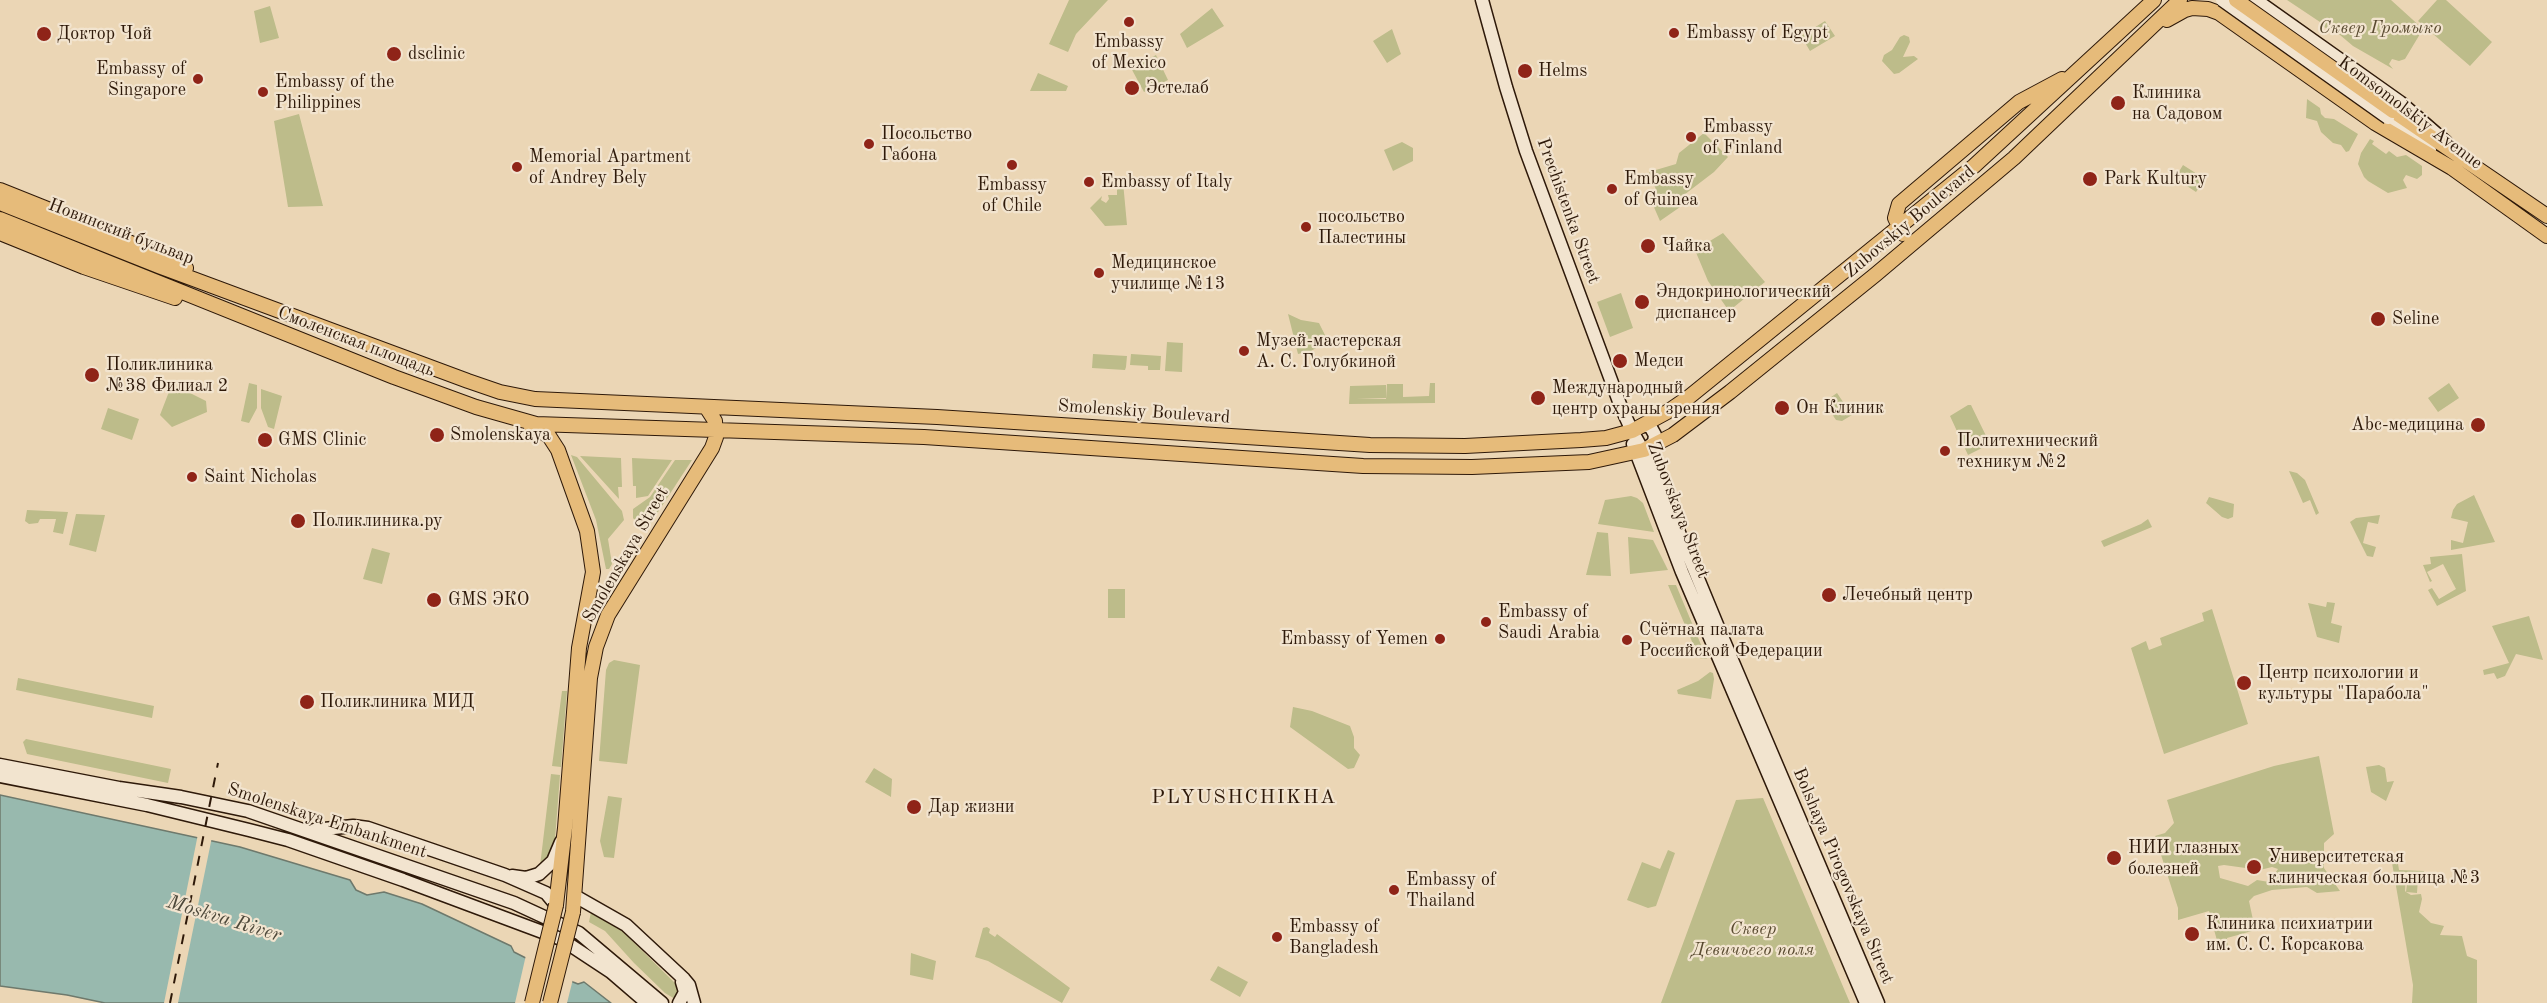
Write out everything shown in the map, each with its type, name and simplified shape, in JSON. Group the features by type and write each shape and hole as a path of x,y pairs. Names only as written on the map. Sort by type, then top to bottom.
{"main road":[{"name":"Prechistenka Street","path":"1482,0 1526,151 1637,429"},
{"path":"2182,5 2201,0"},
{"name":"Komsomolskiy Avenue","path":"2222,0 2390,114 2462,157 2547,216"},
{"name":"Komsomolskiy Avenue","path":"2236,0 2390,114 2452,168 2547,236"},
{"name":"Zubovskiy Boulevard","path":"1581,440 1606,438 1637,429 1689,397 1982,159 2150,3"},
{"path":"2242,29 2238,19 2242,10 2249,4 2260,3 2400,102 2462,157"},
{"name":"Zubovskiy Boulevard","path":"716,430 935,437 1363,466 1472,467 1589,462 1639,452 1673,435 1730,392 1912,245 2014,158 2147,32 2182,5"},
{"path":"2182,5 2219,13 2375,123 2452,168"},
{"path":"1912,245 1899,228 1895,214 1899,204 2019,102 2078,70"},
{"path":"0,190 149,251 231,292"},
{"name":"Новинский бульвар","path":"0,203 160,267 231,292"},
{"name":"Новинский бульвар","path":"0,219 223,310"},
{"path":"0,233 138,286 223,310"},
{"name":"Smolenskiy Boulevard","path":"231,292 482,386 535,399 948,417 1370,445 1465,446 1581,440"},
{"name":"Смоленская площадь","path":"223,310 476,407 523,421"},
{"path":"523,421 582,426 716,430 712,414 706,407"},
{"name":"Smolenskaya Street","path":"523,421 549,436 558,450 587,531 593,580 579,648 566,828 556,905 532,1003"},
{"path":"1637,429 1650,426 1655,435 1653,442 1639,452"},
{"name":"Zubovskaya Street","path":"1637,429 1639,452 1682,572 1771,766"},
{"name":"Smolenskaya Street","path":"550,1003 573,912 590,678 600,634 613,607 710,453 716,430"},
{"name":"Smolenskaya Embankment","path":"0,765 248,811 514,903 565,925 590,941 655,1001"},
{"name":"Bolshaya Pirogovskaya Street","path":"1771,766 1866,1003"},
{"name":"Bolshaya Pirogovskaya Street","path":"1771,766 1878,1003"},
{"name":"Smolenskaya Embankment","path":"0,776 147,805 288,840 492,912 561,939 655,1001"},
{"path":"303,829 327,830 353,826 363,829 505,875 546,893 556,905"},
{"path":"505,875 532,877 546,868 558,850 566,828"},
{"path":"288,840 310,842 333,839 363,829"},
{"path":"363,829 352,835 353,842 363,850"},
{"path":"575,896 626,925 689,986 694,1003"},
{"path":"674,971 682,982 685,992 679,1003"},
{"path":"655,1001 667,1003"}],"green space":[{"path":"1069,0 1108,0 1076,34 1068,52 1049,44"},
{"name":"Сквер Громыко","path":"2287,0 2391,0 2423,29 2405,59 2399,61 2392,59 2389,64 2393,69 2322,26 2320,22"},
{"path":"2437,0 2446,0 2492,42 2470,66 2418,21"},
{"path":"270,6 279,38 260,43 254,11"},
{"path":"1212,8 1224,26 1187,48 1180,34"},
{"path":"1825,21 1835,36 1810,51 1801,36"},
{"path":"1392,29 1401,54 1387,63 1373,41"},
{"path":"1904,35 1909,37 1910,42 1903,57 1914,56 1918,59 1899,73 1894,74 1882,61 1884,55 1892,50 1900,37"},
{"path":"1156,55 1168,80 1144,92 1131,68"},
{"path":"1038,73 1068,86 1066,91 1030,91"},
{"path":"2307,99 2320,108 2325,118 2334,119 2358,134 2349,151 2346,152 2341,145 2333,143 2321,132 2317,121 2306,118"},
{"path":"299,114 323,206 288,207 274,121"},
{"path":"1704,133 1728,157 1714,172 1680,198 1683,205 1660,221 1653,205 1657,192 1649,172 1676,164 1679,153"},
{"path":"2370,139 2374,141 2372,144 2386,154 2389,151 2397,157 2406,155 2422,166 2422,175 2417,179 2406,175 2403,180 2407,188 2388,193 2368,181 2358,164 2361,153"},
{"path":"1402,142 1413,148 1413,161 1393,171 1384,150"},
{"path":"2183,165 2205,179 2196,192 2175,178"},
{"path":"1123,182 1127,225 1105,226 1090,208 1102,196 1101,200 1106,203 1109,199 1108,195 1117,195 1117,190"},
{"path":"1723,233 1765,282 1729,311 1708,281 1695,250"},
{"path":"1621,293 1633,328 1610,337 1597,302"},
{"path":"1288,314 1301,320 1319,323 1325,335 1323,344 1311,351 1298,354"},
{"path":"1167,342 1183,343 1182,372 1165,371"},
{"path":"1093,354 1127,356 1125,370 1092,368"},
{"path":"1131,354 1161,356 1160,370 1148,370 1148,366 1130,365"},
{"path":"249,383 257,385 257,408 249,423 241,421"},
{"path":"1430,383 1435,383 1435,403 1349,404 1350,386 1386,385 1386,398 1356,398 1386,399 1387,384 1403,384 1403,397 1429,396"},
{"path":"2449,383 2459,398 2438,412 2428,398"},
{"path":"172,384 206,401 207,412 172,427 160,415"},
{"path":"261,389 282,396 274,429 268,427 261,408"},
{"path":"1837,393 1852,415 1842,421 1836,420 1824,402"},
{"path":"1971,405 1990,444 1968,455 1950,416"},
{"path":"108,408 139,419 132,440 101,429"},
{"path":"571,455 577,457 622,511 624,520 608,539 612,564 609,569 606,569 596,520"},
{"path":"580,456 621,458 622,487 618,487 619,499"},
{"path":"632,458 672,460 648,496 636,498"},
{"path":"675,460 692,460 645,532 633,518 633,509 650,497"},
{"path":"2289,471 2297,473 2305,480 2319,513 2316,515 2310,500 2303,503"},
{"path":"2474,495 2495,542 2451,550 2451,540 2463,543 2468,522 2451,518 2453,510 2457,504"},
{"path":"1631,496 1643,503 1654,532 1598,524 1605,500"},
{"path":"2209,497 2234,504 2233,517 2228,519 2222,517 2206,503"},
{"path":"27,510 68,512 63,534 53,532 56,519 40,519 38,523 29,524 25,521"},
{"path":"76,514 105,515 96,552 69,545"},
{"path":"2380,515 2378,524 2368,522 2363,543 2376,547 2373,557 2367,556 2350,522 2356,518"},
{"path":"2148,519 2152,527 2104,547 2101,541"},
{"path":"1597,532 1608,533 1611,576 1586,575"},
{"path":"1628,537 1653,540 1668,570 1630,574"},
{"path":"372,548 390,553 382,584 363,579"},
{"path":"2462,554 2466,591 2437,606 2428,590 2432,588 2439,599 2456,589 2443,564 2427,572 2432,581 2430,582 2423,565 2431,564 2430,557"},
{"path":"1668,585 1676,585 1707,659 1699,658"},
{"path":"1108,589 1125,589 1125,618 1108,618"},
{"path":"2327,602 2335,603 2331,623 2342,626 2339,643 2317,637 2308,603 2326,607"},
{"path":"2212,609 2248,724 2164,754 2131,648 2146,641 2149,650 2162,645 2160,638 2204,621 2202,613"},
{"path":"2529,616 2543,660 2516,654 2505,676 2497,679 2494,673 2484,675 2483,670 2509,663 2492,626"},
{"path":"614,660 640,665 627,764 599,761 606,670 609,663"},
{"path":"1710,672 1713,673 1714,679 1711,699 1678,694 1677,690 1698,681"},
{"path":"18,678 154,706 152,718 16,690"},
{"path":"562,691 567,691 561,767 552,766"},
{"path":"1293,707 1312,711 1350,726 1354,737 1354,748 1360,755 1354,768 1348,769 1290,727"},
{"path":"26,739 171,769 168,783 27,754 23,742"},
{"path":"2319,756 2334,834 2324,843 2324,868 2340,891 2317,893 2307,887 2272,890 2254,896 2249,901 2253,920 2252,931 2227,938 2228,948 2219,948 2209,911 2178,920 2178,908 2155,836 2165,833 2174,823 2167,800 2274,766","holes":["2218,866 2260,870 2272,867 2278,869 2269,882 2257,880 2248,886 2220,878"]},
{"path":"2379,765 2385,768 2387,782 2394,781 2386,801 2371,792 2366,767"},
{"path":"874,768 892,779 891,797 865,782"},
{"path":"551,774 560,775 555,839 557,839 552,857 540,866"},
{"path":"608,796 622,798 614,858 604,857 600,841"},
{"name":"Сквер Девичьего поля","path":"1763,798 1850,1003 1661,1003 1736,800"},
{"path":"1668,850 1675,853 1656,906 1648,908 1627,900 1642,862 1660,869"},
{"path":"2391,857 2397,858 2399,870 2424,871 2425,882 2421,885 2418,877 2406,876 2405,891 2411,895 2421,894 2419,912 2431,923 2444,926 2440,935 2462,936 2467,956 2477,960 2477,1003 2412,1003 2413,985"},
{"path":"2408,877 2418,878 2417,893 2406,892"},
{"path":"591,912 620,929 677,985 680,990 675,999 665,993 634,963 605,931 589,922"},
{"path":"983,928 990,929 989,933 995,937 997,934 1070,988 1062,1003 988,961 975,957"},
{"path":"911,953 936,961 933,980 910,975"},
{"path":"1218,966 1248,982 1240,997 1210,980"}],"water":[{"name":"Moskva River","path":"0,795 240,847 350,880 356,890 367,895 384,892 422,904 511,946 514,952 573,982 578,984 584,982 611,1003 105,1003 67,995 0,986"}],"pier":[{"path":"198,834 212,837 178,1003 164,1003"},
{"path":"526,955 573,979 567,1003 515,1003"}],"railway":[{"path":"170,1003 218,763"}],"place":[{"name":"Embassy of Mexico","path":"1129,22"},
{"name":"Embassy of Egypt","path":"1674,33"},
{"name":"Доктор Чой","path":"44,34"},
{"name":"dsclinic","path":"394,54"},
{"name":"Helms","path":"1525,71"},
{"name":"Embassy of Singapore","path":"198,79"},
{"name":"Эстелаб","path":"1132,88"},
{"name":"Embassy of the Philippines","path":"263,92"},
{"name":"Клиника на Садовом","path":"2118,103"},
{"name":"Embassy of Finland","path":"1691,137"},
{"name":"Посольство Габона","path":"869,144"},
{"name":"Embassy of Chile","path":"1012,165"},
{"name":"Memorial Apartment of Andrey Bely","path":"517,167"},
{"name":"Park Kultury","path":"2090,179"},
{"name":"Embassy of Italy","path":"1089,182"},
{"name":"Embassy of Guinea","path":"1612,189"},
{"name":"посольство Палестины","path":"1306,227"},
{"name":"Чайка","path":"1648,246"},
{"name":"Медицинское училище №13","path":"1099,273"},
{"name":"Эндокринологический диспансер","path":"1642,302"},
{"name":"Seline","path":"2378,319"},
{"name":"Музей-мастерская А. С. Голубкиной","path":"1244,351"},
{"name":"Медси","path":"1620,361"},
{"name":"Поликлиника №38 Филиал 2","path":"92,375"},
{"name":"Международный центр охраны зрения","path":"1538,398"},
{"name":"Он Клиник","path":"1782,408"},
{"name":"Abc-медицина","path":"2478,425"},
{"name":"Smolenskaya","path":"437,435"},
{"name":"GMS Clinic","path":"265,440"},
{"name":"Политехнический техникум №2","path":"1945,451"},
{"name":"Saint Nicholas","path":"192,477"},
{"name":"Поликлиника.ру","path":"298,521"},
{"name":"Лечебный центр","path":"1829,595"},
{"name":"GMS ЭКО","path":"434,600"},
{"name":"Embassy of Saudi Arabia","path":"1486,622"},
{"name":"Embassy of Yemen","path":"1440,639"},
{"name":"Счётная палата Российской Федерации","path":"1627,640"},
{"name":"Центр психологии и культуры \"Парабола\"","path":"2244,683"},
{"name":"Поликлиника МИД","path":"307,702"},
{"name":"Дар жизни","path":"914,807"},
{"name":"НИИ глазных болезней","path":"2114,858"},
{"name":"Университетская клиническая больница №3","path":"2254,867"},
{"name":"Embassy of Thailand","path":"1394,890"},
{"name":"Клиника психиатрии им. С. С. Корсакова","path":"2192,934"},
{"name":"Embassy of Bangladesh","path":"1277,937"}],"district":[{"name":"PLYUSHCHIKHA","path":"1244,798"}]}
